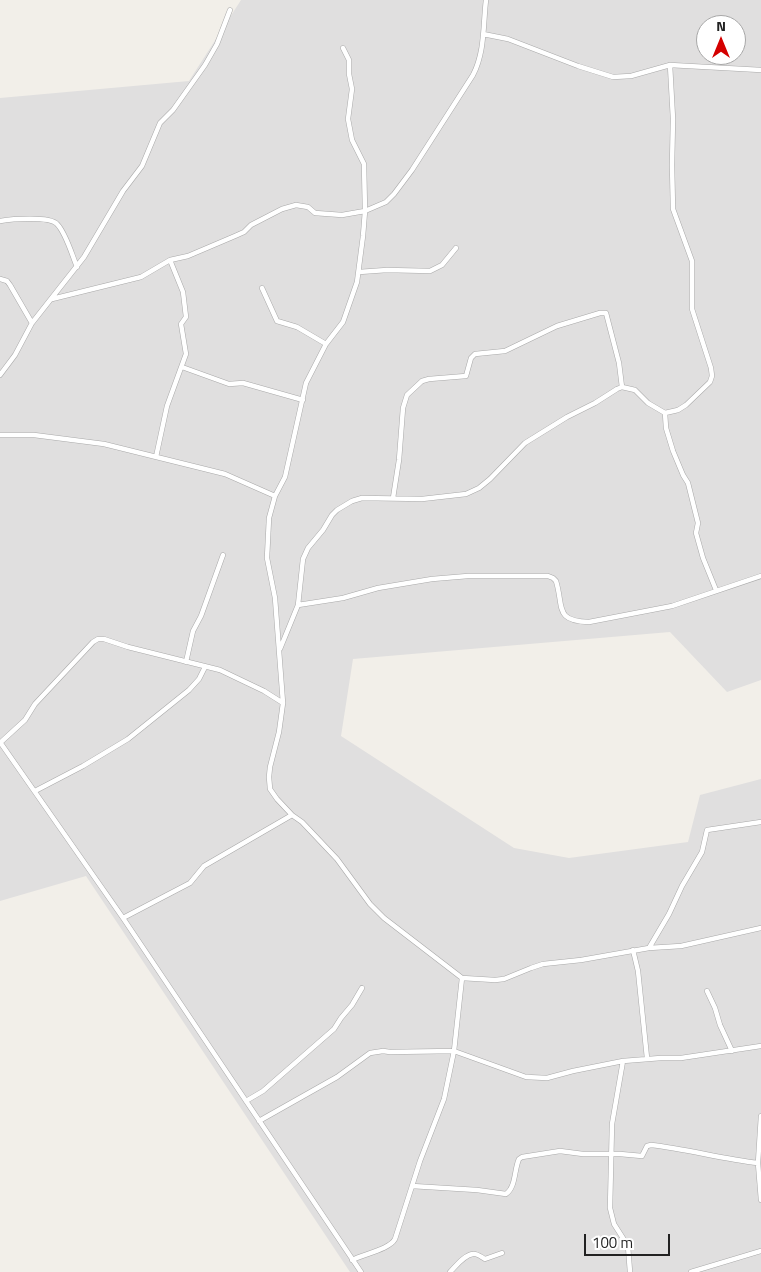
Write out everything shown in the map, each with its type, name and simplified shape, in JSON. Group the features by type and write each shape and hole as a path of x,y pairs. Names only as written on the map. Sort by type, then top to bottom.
{"street":[{"path":"52,299 140,277 170,260 188,256 244,232 251,225 282,209 296,206 308,208 315,213 342,215 365,211 386,202 412,170 478,66 484,34 486,0"},
{"path":"0,375 15,355 32,323 77,267 123,191 142,166 160,124 173,110 205,65 217,44 230,10"},
{"path":"484,34 508,40 613,77 631,76 670,65 761,70"},
{"path":"343,48 349,60 352,89 348,119 352,140 364,164 365,211 359,272 358,282 343,322 326,344 306,383 284,477 275,496 269,518 267,558 274,585 283,703 280,732 270,766 270,788 277,799 292,815 306,826 337,859 358,889 384,918 462,978 504,979 543,964 581,960 633,950 681,946 761,928"},
{"path":"279,650 298,605 303,559 308,548 323,530 332,515 352,500 362,498 422,499 466,494 479,488 525,442 622,388 635,390 648,403 665,413 678,410 686,405 710,382 712,376 692,309 692,261 673,209 673,119 670,65"},
{"path":"0,221 44,219 55,222 61,230 77,267"},
{"path":"359,272 387,270 430,271 442,265 456,248"},
{"path":"156,456 167,406 182,367 186,350 181,324 186,317 184,300 181,285 170,260"},
{"path":"0,279 7,281 10,285 32,323"},
{"path":"262,288 277,321 296,327 326,344"},
{"path":"393,498 399,460 403,408 407,395 422,381 466,376 474,354 505,351 558,326 606,314 619,363 622,388"},
{"path":"182,367 229,384 243,383 303,400"},
{"path":"665,413 666,428 673,451 688,484 698,523 696,533 703,558 716,590"},
{"path":"0,435 34,435 104,444 225,474 275,496"},
{"path":"186,662 193,631 201,616 223,555"},
{"path":"298,605 343,598 378,588 432,579 468,576 548,576 556,582 563,614 568,619 589,622 672,606 761,576"},
{"path":"283,703 264,691 241,682 227,672 98,639 35,704 25,720 0,742 123,918 361,1272"},
{"path":"35,791 90,762 128,739 189,690 199,679 205,667"},
{"path":"123,918 190,883 204,866 292,815"},
{"path":"649,948 670,914 682,886 702,852 707,830 761,822"},
{"path":"633,950 638,972 647,1058"},
{"path":"352,1260 362,1254 392,1244 444,1099 454,1051 462,978"},
{"path":"246,1101 263,1091 334,1029 362,988"},
{"path":"707,991 716,1008 720,1025 732,1051"},
{"path":"259,1120 337,1077 370,1053 377,1051 454,1051 536,1079 623,1061 647,1058 681,1058 761,1046"},
{"path":"623,1061 614,1108 610,1208 611,1216 628,1246 630,1272"},
{"path":"761,1116 758,1163 761,1200"},
{"path":"412,1186 477,1190 506,1194 510,1192 517,1163 522,1157 554,1151 642,1156 647,1146 651,1145 758,1163"},
{"path":"691,1272 761,1251"},
{"path":"450,1272 472,1254 484,1258 502,1253"}],"shaded area":[{"path":"241,0 761,0 761,680 727,692 670,632 353,659 341,736 514,848 569,858 688,842 700,795 761,779 761,1272 350,1272 86,876 0,901 0,98 189,81"}]}
